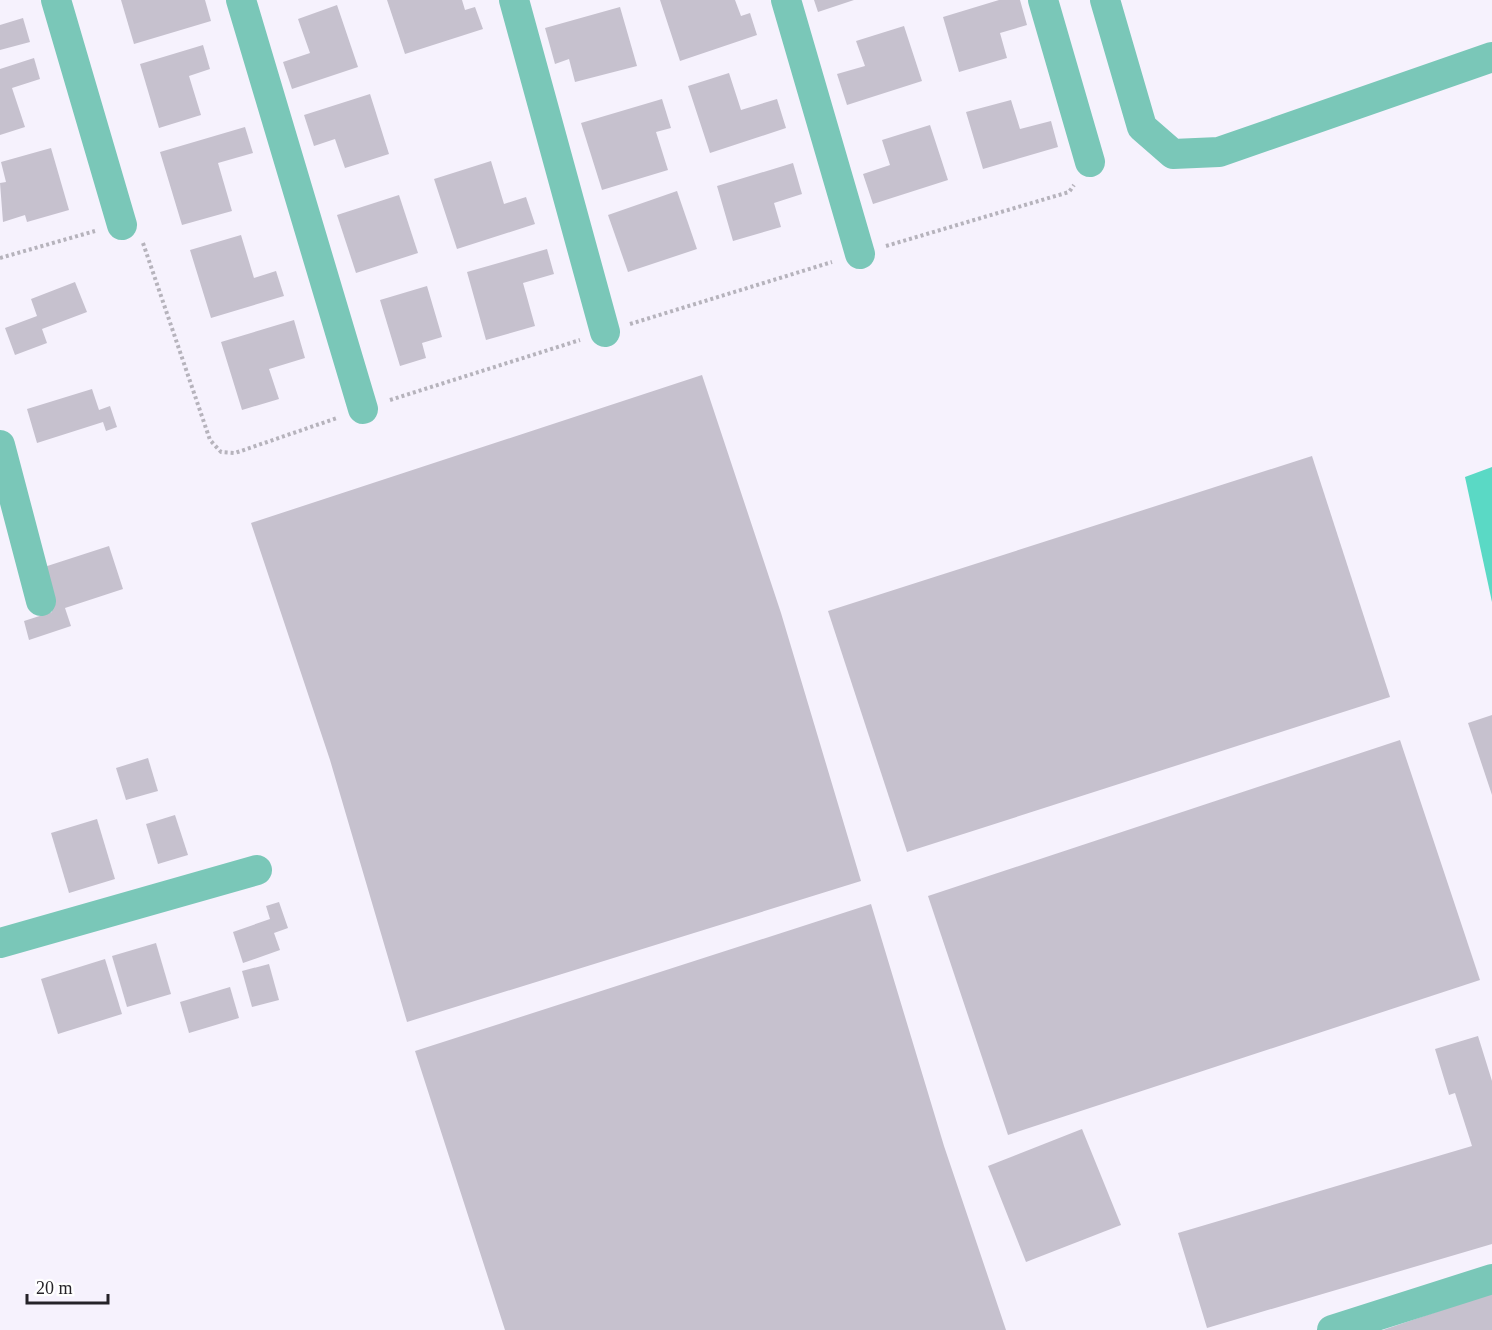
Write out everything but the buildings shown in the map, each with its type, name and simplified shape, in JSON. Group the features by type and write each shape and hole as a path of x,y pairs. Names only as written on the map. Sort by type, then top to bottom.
{"street":[{"path":"56,0 122,225"},
{"path":"241,0 363,409"},
{"path":"514,0 605,332"},
{"path":"786,0 860,254"},
{"path":"1044,0 1090,162"},
{"path":"1105,0 1142,127 1173,154 1219,152 1492,57"},
{"path":"0,445 41,601"},
{"path":"0,943 257,870"},
{"path":"1332,1330 1492,1279"}],"path":[{"path":"0,258 122,225 131,226 141,237 210,440 220,452 236,453 363,409 605,332 1068,192 1090,162"}],"shaded area":[{"path":"1492,467 1492,602 1465,477"}]}
